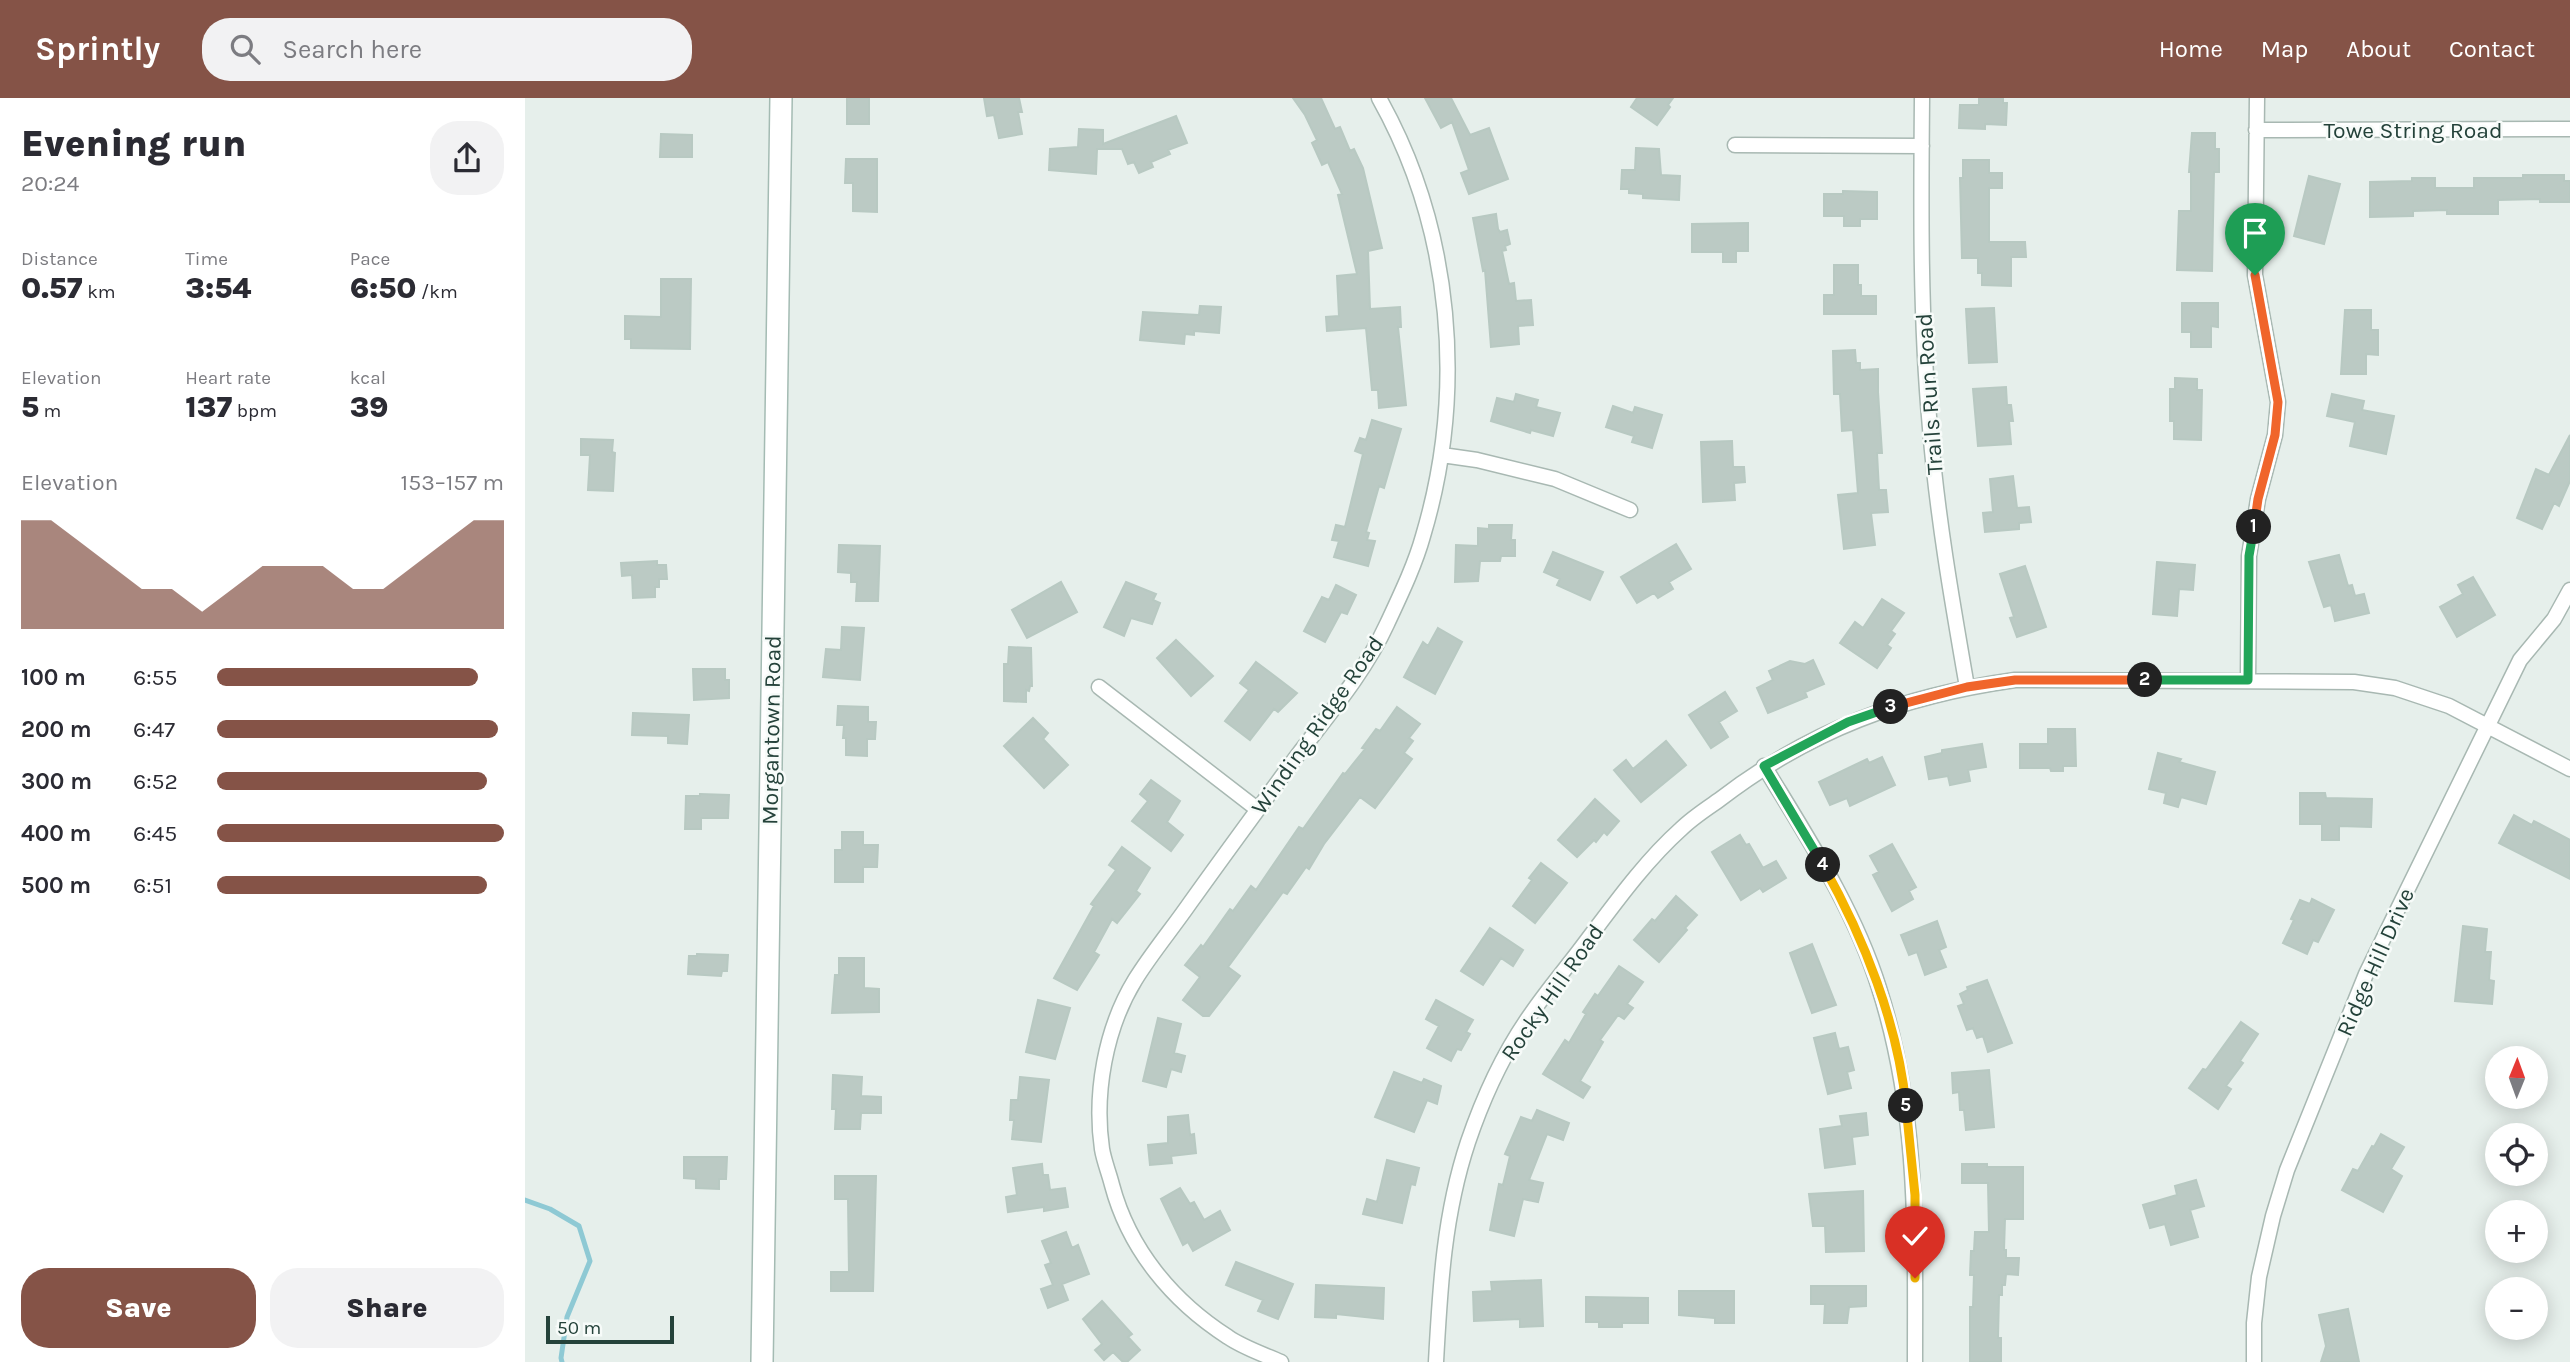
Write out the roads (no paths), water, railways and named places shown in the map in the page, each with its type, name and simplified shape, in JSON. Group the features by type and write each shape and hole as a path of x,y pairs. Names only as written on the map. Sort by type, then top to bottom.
{"main road":[{"name":"Morgantown Road","path":"762,1362 781,98"}],"street":[{"name":"Winding Ridge Road","path":"1281,1362 1231,1339 1186,1307 1149,1265 1119,1211 1102,1150 1100,1102 1103,1070 1114,1025 1134,981 1257,809 1349,687 1386,627 1423,538 1442,455 1448,385 1446,313 1430,225 1414,175 1379,98"},
{"name":"Trails Run Road","path":"1922,98 1923,302 1930,428 1944,553 1967,687"},
{"path":"2248,680 2249,556 2258,499 2275,435 2278,402 2255,275 2257,98"},
{"name":"Towe String Road","path":"2256,130 2570,129"},
{"path":"1735,145 1922,146"},
{"path":"1442,455 1476,460 1555,479 1630,510"},
{"name":"Ridge Hill Drive","path":"2254,1362 2254,1323 2259,1277 2273,1216 2287,1170 2366,974 2520,660 2554,619 2570,590"},
{"name":"Rocky Hill Road","path":"1436,1362 1440,1276 1451,1203 1468,1142 1498,1069 1530,1015 1642,869 1682,828 1764,766 1848,722 1887,708 1967,687 2015,680 2354,682 2395,688 2449,706 2570,769"},
{"path":"1099,687 1257,809"},
{"path":"1764,766 1849,913 1879,987 1904,1083 1915,1195 1915,1362"}],"waterway":[{"path":"525,1200 550,1209 579,1226 590,1261 567,1317 562,1362"}]}
